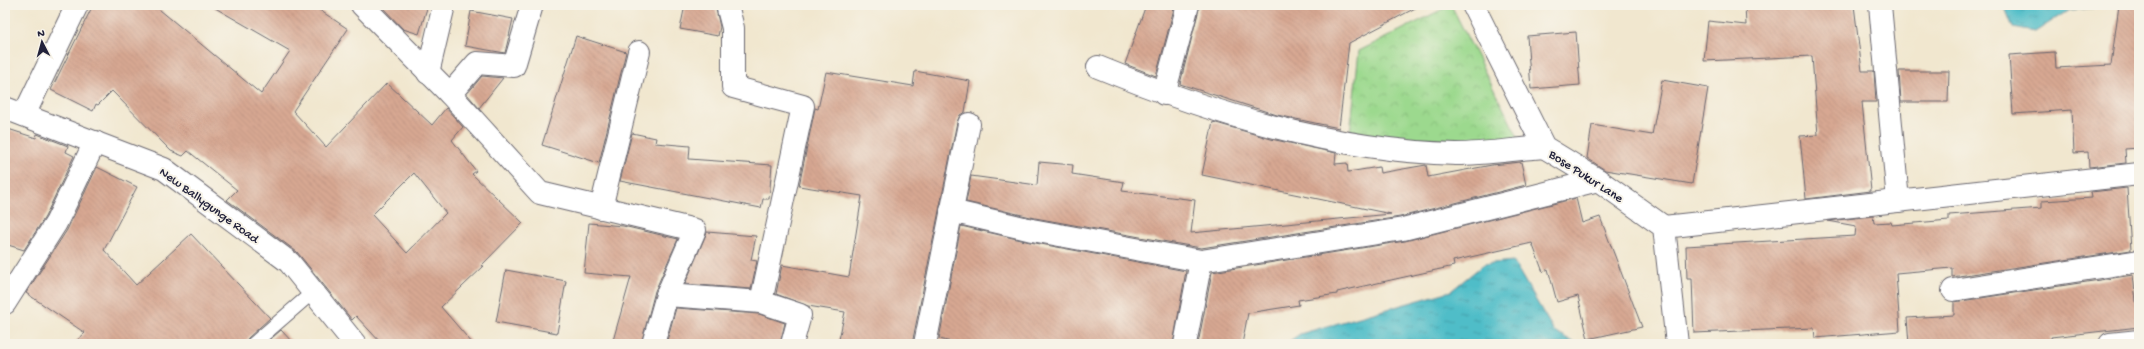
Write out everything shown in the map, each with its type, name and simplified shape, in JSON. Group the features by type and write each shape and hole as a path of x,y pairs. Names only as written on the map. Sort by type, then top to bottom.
{"street":[{"path":"15,112 77,5"},
{"path":"362,5 450,94 540,193 694,230 667,294 653,344"},
{"path":"428,73 444,5"},
{"path":"450,94 477,63 514,66 532,5"},
{"path":"727,5 733,28 733,88 803,106 761,302"},
{"path":"1164,94 1188,5"},
{"name":"Bose Pukur Lane","path":"1472,5 1544,147 1598,180 1664,227"},
{"path":"1880,5 1898,201"},
{"path":"601,208 639,52"},
{"path":"1098,67 1164,94 1234,117 1330,139 1381,148 1457,154 1544,147"},
{"name":"New Ballygunge Road","path":"15,112 164,169 289,262 354,344"},
{"path":"925,344 969,124"},
{"path":"5,303 56,223 96,142"},
{"path":"1677,344 1664,227 2139,174 2139,178"},
{"path":"951,211 1032,230 1201,261 1403,229 1598,180"},
{"path":"1185,344 1201,261"},
{"path":"1953,290 2139,261"},
{"path":"667,294 761,302 800,315 792,344"},
{"path":"2110,344 2139,341"}],"lane":[{"path":"253,344 313,292"}],"green space":[{"path":"1451,5 1524,149 1349,142 1359,51"}],"water":[{"path":"2004,5 2095,5 2093,8 2069,10 2035,32 2013,28"},
{"path":"1513,261 1554,331 1577,344 1285,344 1300,334 1451,291 1484,264"}],"building":[{"path":"93,5 154,5 261,94 290,51 210,5 312,5 348,29 293,111 326,147 387,83 432,125 446,108 463,127 452,140 476,171 472,174 523,223 481,266 484,266 441,307 473,344 382,344 356,316 352,320 297,252 227,200 237,190 188,151 183,156 171,151 112,91 98,105 96,104 93,111 51,90","holes":["414,173 446,213 407,253 372,215"]},
{"path":"380,5 428,5 419,34 403,29"},
{"path":"685,5 715,5 720,27 718,36 680,29"},
{"path":"1146,5 1175,5 1156,76 1125,64"},
{"path":"1200,5 1421,5 1349,43 1339,128 1277,115 1180,84"},
{"path":"1745,5 1854,5 1862,71 1874,71 1876,102 1862,102 1871,191 1806,199 1800,136 1818,135 1812,56 1704,61 1708,21 1746,25"},
{"path":"2119,5 2139,5 2139,148 2125,149 2126,163 2089,167 2088,152 2074,153 2072,110 2013,114 2009,55 2055,52 2056,68 2111,65"},
{"path":"471,11 513,19 505,53 465,46"},
{"path":"1576,32 1580,85 1531,89 1527,36"},
{"path":"576,36 626,52 599,163 542,145"},
{"path":"915,71 970,81 965,112 960,115 957,122 912,344 838,344 845,312 808,306 776,294 782,265 849,277 862,196 799,186 815,108 818,109 826,72 913,86"},
{"path":"1899,71 1949,71 1948,102 1901,102"},
{"path":"482,76 503,78 479,108 467,94"},
{"path":"1662,80 1708,88 1692,184 1605,170 1587,158 1592,125 1652,135"},
{"path":"1213,122 1271,139 1336,153 1335,164 1347,163 1348,172 1379,167 1380,173 1426,165 1428,177 1492,165 1521,162 1526,185 1400,217 1201,248 1035,218 966,202 971,176 1037,185 1039,162 1073,165 1072,174 1124,182 1122,191 1195,200 1191,233 1391,214 1202,175"},
{"path":"5,128 36,138 37,134 68,146 66,152 74,156 45,217 24,250 5,244"},
{"path":"632,133 656,138 655,143 690,146 689,159 772,165 769,199 763,199 761,208 620,181"},
{"path":"97,167 137,187 104,250 136,285 191,234 270,318 248,338 245,344 73,344 85,333 26,293 67,230"},
{"path":"2127,188 2131,250 1952,277 1952,268 1896,273 1900,331 1815,338 1814,328 1694,333 1692,279 1687,279 1686,246 1855,236 1856,226 1828,221 1873,216 1874,223 1891,222 1892,225 1949,220 1949,215 2042,208 2042,201 2092,198 2091,192"},
{"path":"1576,198 1582,223 1600,217 1642,327 1588,339 1578,296 1557,302 1548,269 1543,272 1532,243 1453,261 1454,266 1337,292 1337,294 1298,300 1299,305 1248,313 1242,344 1198,344 1212,272 1405,241"},
{"path":"589,223 623,226 678,239 655,291 641,344 612,344 631,277 584,273"},
{"path":"961,226 1030,242 1186,271 1173,344 961,344 939,339"},
{"path":"707,232 756,236 751,260 757,261 751,289 685,284"},
{"path":"506,270 566,281 557,333 496,322"},
{"path":"2133,275 2139,327 2051,337 2052,344 1909,344 1907,318 1954,315 1954,302"},
{"path":"676,308 759,314 785,323 780,344 666,344"},
{"path":"281,330 294,344 265,344"}]}
